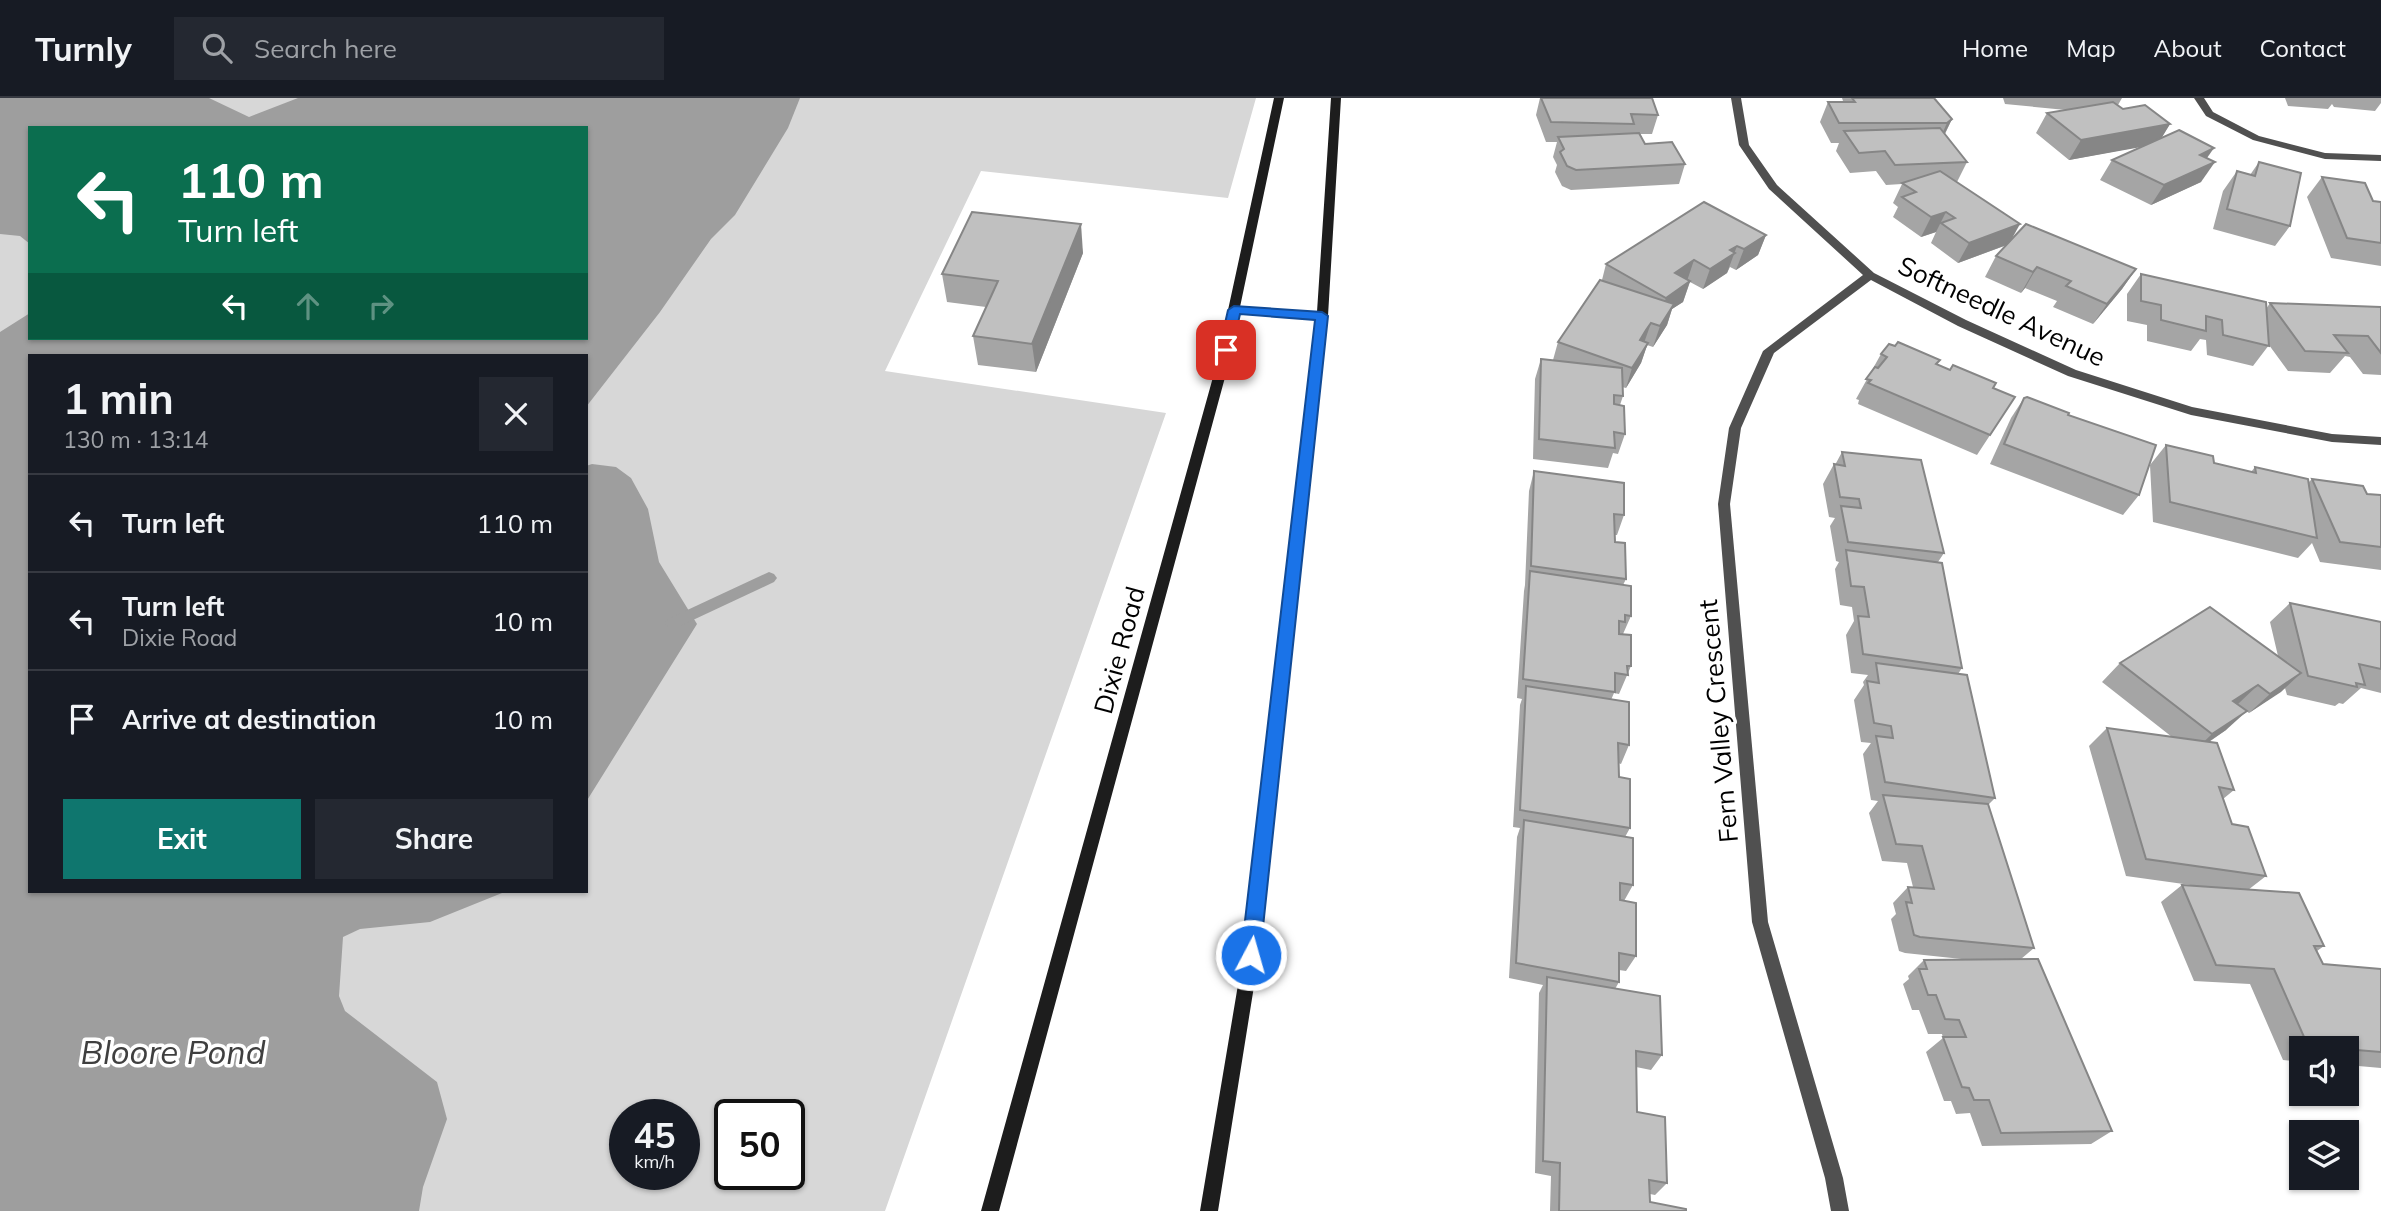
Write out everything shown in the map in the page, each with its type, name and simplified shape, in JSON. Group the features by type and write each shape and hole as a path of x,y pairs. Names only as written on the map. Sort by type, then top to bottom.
{"main road":[{"name":"Dixie Road","path":"990,1211 1222,370 1279,98"},
{"path":"1209,1211 1251,955 1322,316 1336,98"},
{"path":"1234,310 1322,316"}],"street":[{"name":"Softneedle Avenue","path":"1736,98 1744,145 1773,187 1870,275 1962,323 2085,377 2191,411 2332,438 2381,441"},
{"path":"2199,98 2208,114 2256,138 2325,156 2381,158"},
{"name":"Fern Valley Crescent","path":"1840,1211 1834,1178 1760,922 1724,505 1735,428 1769,351 1870,275"}],"shaded area":[{"path":"0,98 1256,98 1228,198 981,171 885,371 1166,413 885,1211 0,1211"}],"water":[{"name":"Bloore Pond","path":"0,98 209,98 249,117 298,98 800,98 788,128 735,215 711,239 660,312 588,404 588,354 28,354 28,893 502,893 430,922 360,929 343,937 339,996 345,1011 437,1082 447,1119 423,1187 419,1211 0,1211 0,332 28,314 28,340 588,340 588,126 28,126 28,242 20,236 0,234"},
{"path":"588,465 616,467 631,478 648,509 659,562 697,624 588,799"}],"building":[{"path":"1541,98 1652,98 1658,115 1631,114 1634,124 1551,122"},
{"path":"1852,98 1934,98 1952,119 1947,123 1839,123 1828,102 1855,102"},
{"path":"2113,102 2123,109 2145,105 2170,124 2081,140 2047,113"},
{"path":"1940,128 1967,162 1895,165 1885,151 1859,153 1844,131"},
{"path":"2179,130 2214,148 2200,155 2215,162 2164,185 2112,160"},
{"path":"1639,133 1645,144 1672,142 1685,164 1576,170 1567,166 1560,152 1564,149 1558,137"},
{"path":"2259,162 2301,173 2290,226 2227,209 2237,171 2255,176"},
{"path":"1940,171 2020,224 1969,243 1941,223 1955,218 1946,212 1931,217 1902,197 1916,192 1902,183"},
{"path":"2322,177 2365,183 2373,201 2381,202 2381,243 2347,238"},
{"path":"1704,202 1766,235 1744,249 1737,246 1730,250 1735,253 1710,269 1694,260 1675,273 1690,281 1666,298 1606,264"},
{"path":"972,212 1081,224 1032,344 973,336 998,281 942,274"},
{"path":"2026,224 2136,269 2107,304 2066,286 2071,281 2037,267 2033,272 1996,256"},
{"path":"2141,274 2266,302 2269,346 2223,335 2222,320 2206,316 2206,331 2161,320 2161,305 2141,301"},
{"path":"1600,280 1674,304 1660,326 1651,323 1646,330 1640,340 1648,343 1632,368 1558,342"},
{"path":"2270,303 2381,307 2381,353 2368,336 2334,335 2348,353 2305,351"},
{"path":"1898,342 1940,360 1936,364 1950,370 1953,365 1996,383 1993,388 2015,397 1990,435 1868,383 1871,380 1866,379 1887,357 1881,354 1889,344 1895,346"},
{"path":"1541,359 1622,368 1623,396 1614,395 1614,404 1624,406 1625,434 1614,432 1615,448 1539,439"},
{"path":"2024,398 2069,413 2068,415 2156,445 2139,495 2004,444"},
{"path":"2166,445 2213,456 2214,463 2256,473 2255,467 2308,479 2317,538 2170,502"},
{"path":"1842,452 1921,460 1944,553 1848,542 1841,506 1861,508 1859,499 1840,497 1834,464 1845,466"},
{"path":"1534,471 1624,483 1624,515 1614,514 1615,542 1625,543 1626,579 1531,566"},
{"path":"2312,479 2363,486 2367,494 2381,495 2381,547 2340,542"},
{"path":"1846,550 1942,563 1962,668 1863,654 1858,616 1869,617 1864,587 1851,586"},
{"path":"1530,571 1631,586 1631,616 1625,615 1625,622 1619,621 1619,634 1631,635 1631,666 1627,666 1628,675 1615,673 1615,692 1523,679"},
{"path":"2290,603 2381,622 2381,669 2359,664 2365,685 2356,683 2357,687 2308,676"},
{"path":"2210,607 2301,673 2270,694 2258,685 2233,701 2247,711 2212,734 2120,663"},
{"path":"1876,663 1967,675 1995,798 1885,782 1876,736 1893,738 1891,726 1874,723 1867,681 1879,683"},
{"path":"1526,686 1629,702 1629,745 1618,743 1619,777 1630,779 1630,828 1520,810"},
{"path":"2107,728 2217,743 2234,790 2219,787 2232,824 2248,827 2266,876 2146,859"},
{"path":"1883,795 1988,804 2034,948 1914,935 1906,902 1912,903 1908,887 1934,889 1922,846 1896,844"},
{"path":"1524,820 1633,838 1633,885 1620,883 1620,900 1636,903 1636,956 1619,953 1619,982 1516,963"},
{"path":"2182,885 2299,893 2324,946 2314,946 2323,964 2381,969 2381,1052 2359,1050 2359,1036 2304,1036 2274,969 2216,965"},
{"path":"2038,959 2112,1131 2001,1133 1989,1100 1974,1100 1969,1088 1962,1087 1943,1037 1966,1037 1959,1020 1945,1019 1936,995 1928,995 1919,969 1927,969 1924,960"},
{"path":"1547,977 1660,996 1662,1055 1636,1051 1637,1112 1665,1117 1667,1183 1649,1180 1650,1202 1686,1211 1559,1211 1560,1163 1543,1161"}],"waterway":[{"path":"673,623 769,578"}],"route":[{"path":"1226,350 1234,310 1322,316 1251,955"}]}
